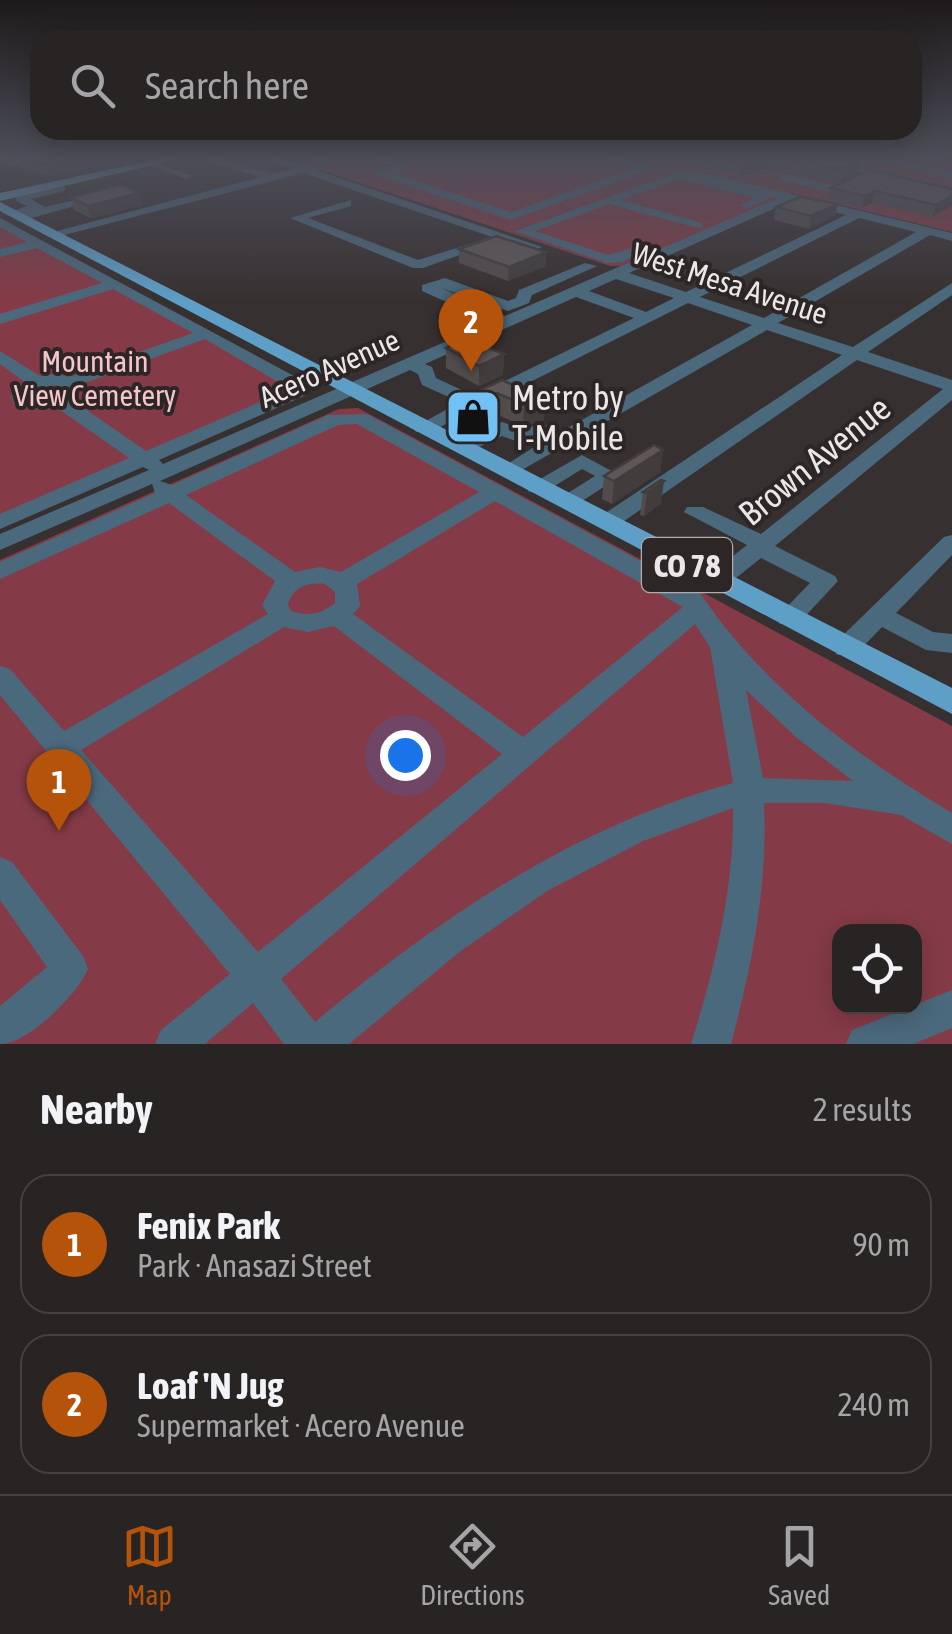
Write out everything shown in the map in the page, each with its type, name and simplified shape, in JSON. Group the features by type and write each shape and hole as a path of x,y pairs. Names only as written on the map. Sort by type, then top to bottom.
{"main road":[{"name":"CO 78","path":"46,238 423,428 462,449 501,482 537,488 952,702"}],"street":[{"path":"0,571 300,391 298,384 114,284 46,238 29,205"},
{"path":"34,205 84,226"},
{"path":"0,253 164,205"},
{"path":"341,205 296,218 418,266 500,236"},
{"name":"West Mesa Avenue","path":"419,205 618,274 683,301 768,325 952,388"},
{"path":"477,205 511,216 540,205"},
{"path":"595,205 522,231 618,259 746,205"},
{"path":"624,205 697,226"},
{"name":"Acero Avenue","path":"0,544 506,322 585,294 618,274 776,205"},
{"path":"819,205 944,226"},
{"path":"860,205 944,226 952,237"},
{"path":"423,428 858,214"},
{"path":"342,582 501,482 535,455 944,226"},
{"path":"506,322 426,288 445,282 508,306 524,300 524,294 590,266"},
{"path":"0,318 114,284"},
{"path":"585,294 620,284 683,301"},
{"path":"606,523 952,288"},
{"path":"585,294 649,318"},
{"path":"0,408 21,400 41,404 207,334"},
{"path":"0,356 36,382"},
{"path":"412,364 426,371 428,381 461,397"},
{"path":"21,400 22,390 36,382 58,379 157,476 291,581"},
{"name":"Brown Avenue","path":"717,580 952,388"},
{"path":"0,522 346,416 360,418 501,482 691,599 722,646 761,690 908,804 952,830"},
{"path":"462,449 502,428 524,438 541,429 584,437 589,447 574,466 537,488"},
{"path":"535,455 610,476 568,504"},
{"path":"695,512 826,580 790,618"},
{"path":"846,648 952,542"},
{"path":"62,746 282,618 311,624 338,615 349,598 342,582 320,575 291,581 276,596 275,605 282,618"},
{"path":"175,1044 698,609"},
{"path":"338,615 524,754"},
{"path":"879,615 935,644 940,638 952,644"},
{"path":"711,1044 725,1001 740,924 748,792 744,749 722,646"},
{"path":"0,676 256,977 308,1044"},
{"path":"319,1044 439,944 498,904 638,826 748,792 844,791 908,804"},
{"path":"0,872 70,970 46,995 0,1030"},
{"path":"866,1044 952,1009"}],"green space":[{"path":"426,205 764,205 621,266 610,266"},
{"path":"839,205 952,205 952,232"},
{"name":"Mountain View Cemetery","path":"0,219 309,385 303,396 0,527"},
{"name":"Mountain View Cemetery","path":"358,408 952,726 952,1044 0,1044 0,560 339,409"}],"building":[{"path":"781,205 836,205 811,216 776,207"},
{"path":"496,236 546,252 509,267 459,249"},
{"path":"466,339 504,354 479,366 446,348"},
{"path":"502,380 545,399 524,405 497,393 472,405 461,399"},
{"path":"654,445 663,450 614,481 604,476"}],"place":[{"name":"Loaf 'N Jug","path":"471,371"},
{"name":"Metro by T-Mobile","path":"473,417"},
{"name":"Fenix Park","path":"59,831"}]}
